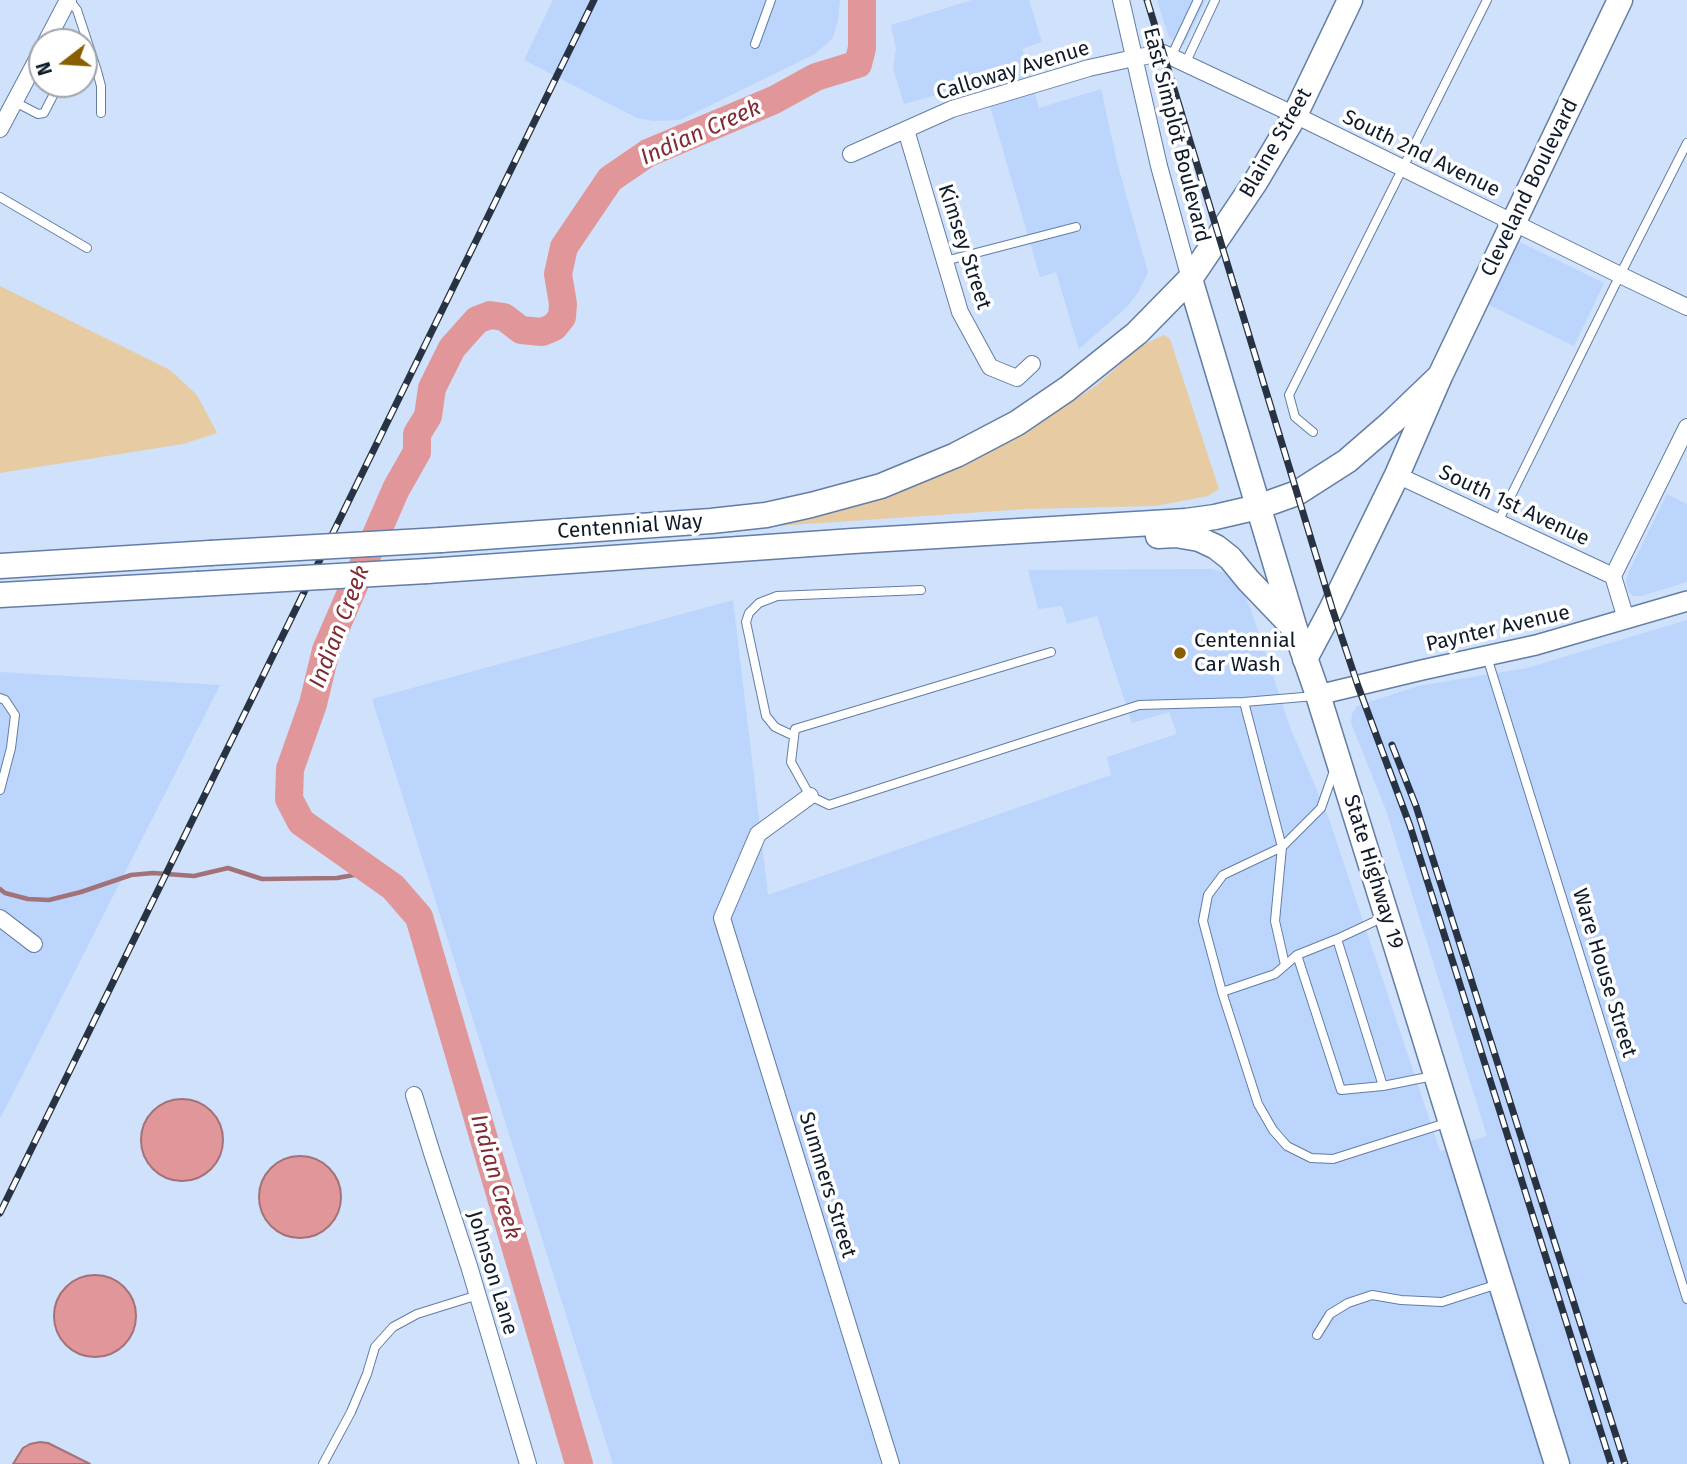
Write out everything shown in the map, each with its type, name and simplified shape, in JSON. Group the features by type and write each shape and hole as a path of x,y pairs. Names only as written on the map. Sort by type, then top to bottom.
{"main road":[{"name":"Blaine Street","path":"1190,279 1256,181 1295,115 1350,0"},
{"name":"Cleveland Boulevard","path":"1305,659 1397,475 1440,376 1620,0"},
{"name":"State Highway 19","path":"1190,279 1295,629 1318,695 1557,1464"},
{"name":"Centennial Way","path":"0,566 698,522 752,516 811,505 881,486 956,455 1017,423 1067,389 1137,333 1190,279"},
{"name":"Centennial Way","path":"0,595 427,570 1186,521 1214,517 1258,507 1297,493 1347,461 1440,376"},
{"path":"853,541 897,552 1176,535 1199,539 1230,558 1295,629"}],"street":[{"path":"53,28 68,0"},
{"name":"East Simplot Boulevard","path":"1121,0 1158,166 1190,279"},
{"name":"South 2nd Avenue","path":"1134,58 1163,53 1687,307"},
{"name":"Calloway Avenue","path":"851,154 952,109 1089,68 1134,58"},
{"path":"0,130 28,77"},
{"name":"Kimsey Street","path":"906,130 960,312 990,367 1017,378 1032,364"},
{"path":"1626,620 1613,576 1687,427"},
{"name":"South 1st Avenue","path":"1397,475 1613,576"},
{"name":"Paynter Avenue","path":"1318,695 1536,645 1687,601"},
{"name":"Summers Street","path":"810,796 758,834 722,918 891,1464"},
{"path":"1,920 34,944"},
{"name":"Johnson Lane","path":"414,1094 528,1464"}],"lane":[{"path":"68,0 77,10 81,28"},
{"path":"755,44 771,0"},
{"path":"1178,60 1198,0"},
{"path":"1178,60 1215,0"},
{"path":"1313,432 1295,417 1289,395 1487,0"},
{"path":"98,78 101,86 101,113"},
{"path":"15,102 38,114 44,113 52,98"},
{"path":"1498,522 1687,143"},
{"path":"0,197 87,248"},
{"path":"944,261 1076,227"},
{"path":"794,736 775,727 766,716 746,622 749,612 758,603 777,596 921,590"},
{"path":"1051,652 795,729 791,762 810,796 829,805 1139,705 1244,702 1318,695"},
{"name":"Ware House Street","path":"1487,657 1687,1299"},
{"path":"0,698 5,700 15,715 0,790"},
{"path":"1244,702 1282,847 1275,921 1285,965"},
{"path":"1338,759 1321,808 1282,847 1223,874 1208,895 1203,921 1222,992 1258,1104 1273,1130 1287,1146 1311,1158 1333,1159 1451,1122"},
{"path":"1222,992 1275,974 1297,955 1387,916"},
{"path":"1337,939 1383,1086"},
{"path":"1297,955 1341,1090 1383,1086 1436,1075"},
{"path":"1317,1335 1330,1314 1348,1303 1372,1295 1442,1302 1501,1283"},
{"path":"323,1464 351,1412 375,1347 393,1327 417,1314 478,1295"}],"shaded area":[{"path":"553,0 840,0 833,38 815,54 680,120 653,121 637,118 524,60"},
{"path":"972,0 1029,0 1042,42 1022,49 1039,108 1101,89 1118,166 1148,272 1128,306 1079,349 1056,272 1040,277 983,82 904,104 893,68 896,49 891,25"},
{"path":"1157,0 1206,0 1184,45 1169,38"},
{"path":"1518,241 1604,283 1574,346 1487,304"},
{"path":"0,286 170,370 197,395 217,433 183,444 0,473"},
{"path":"1164,335 1170,339 1219,489 1208,496 1155,506 1027,509 777,526 871,499 966,463 1045,419 1097,385 1139,347"},
{"path":"1667,494 1687,504 1687,582 1634,596 1629,592 1626,580"},
{"path":"1211,569 1236,576 1251,610 1290,727 1329,819 1440,1151 1487,1136 1386,810 1351,723 1352,714 1357,706 1418,686 1527,668 1687,620 1687,1464 613,1464 372,699 733,600 768,895 1111,775 1107,757 1177,734 1169,712 1132,723 1097,616 1067,624 1062,606 1038,609 1028,570"},
{"path":"0,672 220,685 0,1119"},
{"path":"182,1099 198,1102 211,1111 220,1124 223,1140 220,1156 211,1169 198,1178 182,1181 166,1178 153,1169 144,1156 141,1140 144,1124 153,1111 166,1102"},
{"path":"300,1156 316,1159 329,1168 338,1181 341,1197 338,1213 329,1226 316,1235 300,1238 284,1235 271,1226 262,1213 259,1197 262,1181 271,1168 284,1159"},
{"path":"95,1275 111,1278 124,1287 133,1300 136,1316 133,1332 124,1345 111,1354 95,1357 79,1354 66,1345 57,1332 54,1316 57,1300 66,1287 79,1278"},
{"path":"40,1442 48,1443 90,1464 13,1464 23,1448"}],"waterway":[{"name":"Indian Creek","path":"579,1464 419,917 393,887 301,822 289,799 290,769 313,704 326,650 396,489 417,452 417,434 428,416 432,388 452,348 477,320 490,315 504,317 521,330 542,332 554,327 562,317 563,304 558,274 564,247 610,179 648,153 774,100 816,77 858,64 862,48 862,0"},
{"path":"0,889 28,899 49,900 131,875 153,873 194,876 228,868 262,879 337,878 371,872"}],"railway":[{"path":"0,1213 594,0"},
{"path":"1147,0 1332,608 1410,826 1611,1464"},
{"path":"1392,745 1416,806 1625,1464"}],"place":[{"name":"Centennial Car Wash","path":"1180,653"}]}
